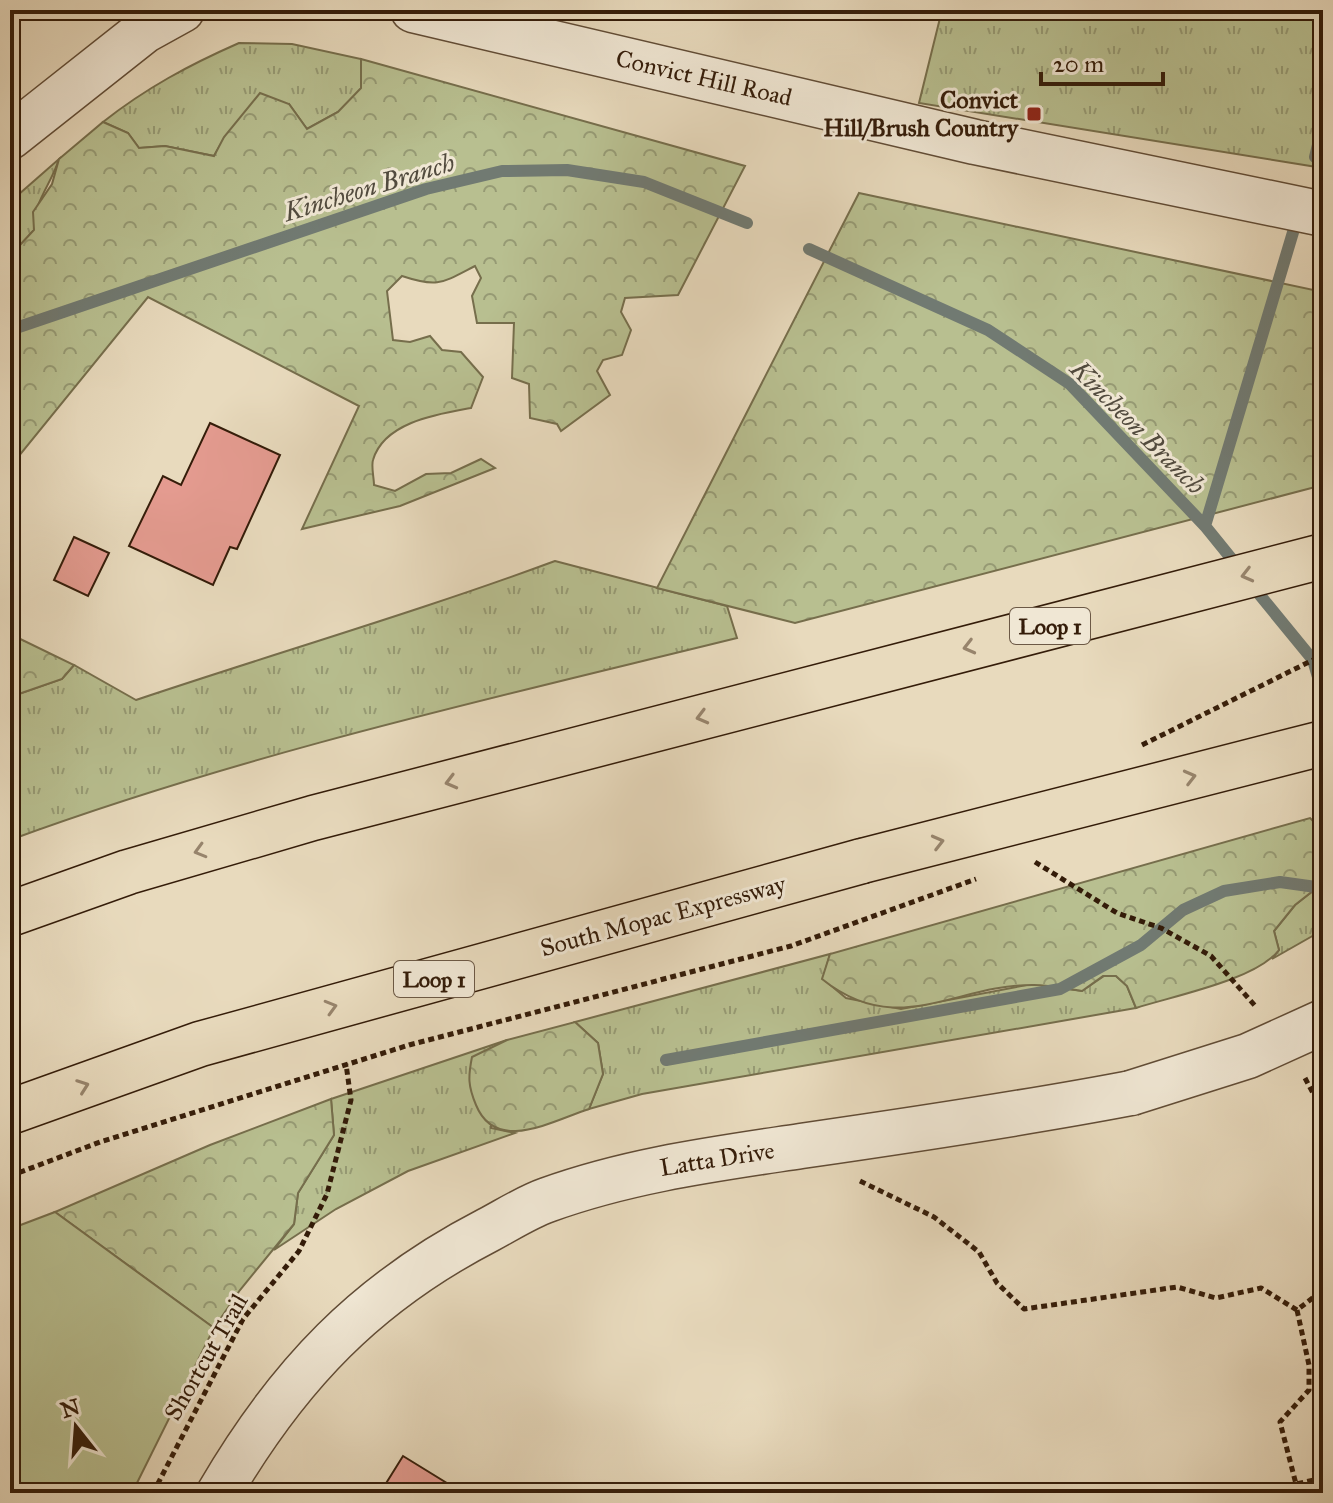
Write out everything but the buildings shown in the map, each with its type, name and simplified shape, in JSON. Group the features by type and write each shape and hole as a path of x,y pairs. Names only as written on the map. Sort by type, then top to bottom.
{"highway":[{"name":"Loop 1","path":"10,914 128,872 313,818 1323,556"},
{"name":"South Mopac Expressway","path":"10,1112 200,1044 862,861 1323,743"}],"street":[{"path":"10,137 144,31 182,10"},
{"name":"Convict Hill Road","path":"413,10 975,142 1323,214"},
{"name":"Latta Drive","path":"219,1493 250,1440 301,1374 349,1323 450,1250 544,1200 646,1169 1039,1111 1131,1093 1248,1056 1323,1022"}],"path":[{"path":"1031,859 1117,913 1161,928 1211,956 1249,1000"},
{"name":"Shortcut Trail","path":"153,1493 243,1319 299,1251 327,1194 351,1100 346,1064"},
{"path":"855,1178 945,1226 979,1252 997,1283 1024,1309 1177,1287 1216,1298 1261,1288 1297,1310 1309,1365 1309,1390 1280,1422 1296,1484 1323,1478"},
{"path":"1297,1310 1323,1290"}],"green space":[{"path":"942,10 1323,10 1323,168 919,103"},
{"path":"239,43 292,44 361,59 362,88 338,112 307,129 289,104 253,115 229,133 214,156 165,146 139,148 128,133 103,122 168,78"},
{"path":"361,59 745,166 678,295 625,298 621,312 631,330 622,355 603,360 597,371 610,395 561,431 557,424 530,418 529,384 512,378 514,323 477,323 472,296 481,278 475,266 440,282 424,282 402,276 387,291 393,340 410,342 430,336 442,350 461,352 483,377 471,408 428,417 400,428 388,437 373,460 374,485 395,491 426,474 451,473 481,459 495,468 400,506 302,529 359,406 148,297 10,467 10,256 34,230 33,212 52,184 59,159 103,122 128,133 139,148 165,146 214,156 224,137 260,93 289,104 307,129 338,112 361,88"},
{"path":"59,159 39,202 34,230 10,256 10,202"},
{"path":"859,193 1323,292 1323,485 795,623 657,588"},
{"path":"555,561 727,606 737,638 462,705 280,754 189,780 10,840 10,697 62,679 74,665 136,700"},
{"path":"10,634 74,665 62,679 10,697"},
{"path":"1310,818 1320,828 1323,883 1295,905 1274,931 1279,950 1268,961 1213,986 1136,1008 1127,986 1116,976 1103,976 1082,991 1040,985 1005,987 902,1007 876,1006 850,997 822,979 830,954"},
{"path":"1323,883 1323,930 1272,959 1279,950 1274,931 1295,905"},
{"path":"830,954 823,979 846,998 901,1009 1032,984 1082,991 1104,976 1116,976 1127,986 1136,1008 642,1094 589,1109 603,1074 598,1043 575,1022"},
{"path":"575,1022 598,1043 603,1074 589,1109 526,1130 497,1128 485,1120 470,1087 472,1057 507,1040"},
{"path":"507,1040 493,1048 491,1128 515,1133 408,1171 336,1209 274,1250 294,1224 298,1193 334,1135 331,1099"},
{"path":"331,1099 334,1135 298,1193 294,1224 240,1290 214,1328 55,1212 210,1145"},
{"path":"55,1212 214,1328 132,1493 10,1493 10,1229"}],"waterway":[{"path":"1315,157 1323,125"},
{"name":"Kincheon Branch","path":"10,330 426,189 502,171 567,170 644,182 747,223"},
{"path":"1205,526 1294,229"},
{"name":"Kincheon Branch","path":"809,249 988,330 1070,384 1205,526 1239,568"},
{"name":"Kincheon Branch","path":"1250,583 1313,660 1323,694"},
{"path":"666,1060 1060,989 1141,945 1183,910 1224,891 1280,882 1323,888"}],"place":[{"name":"Convict Hill/Brush Country","path":"1034,114"}]}
